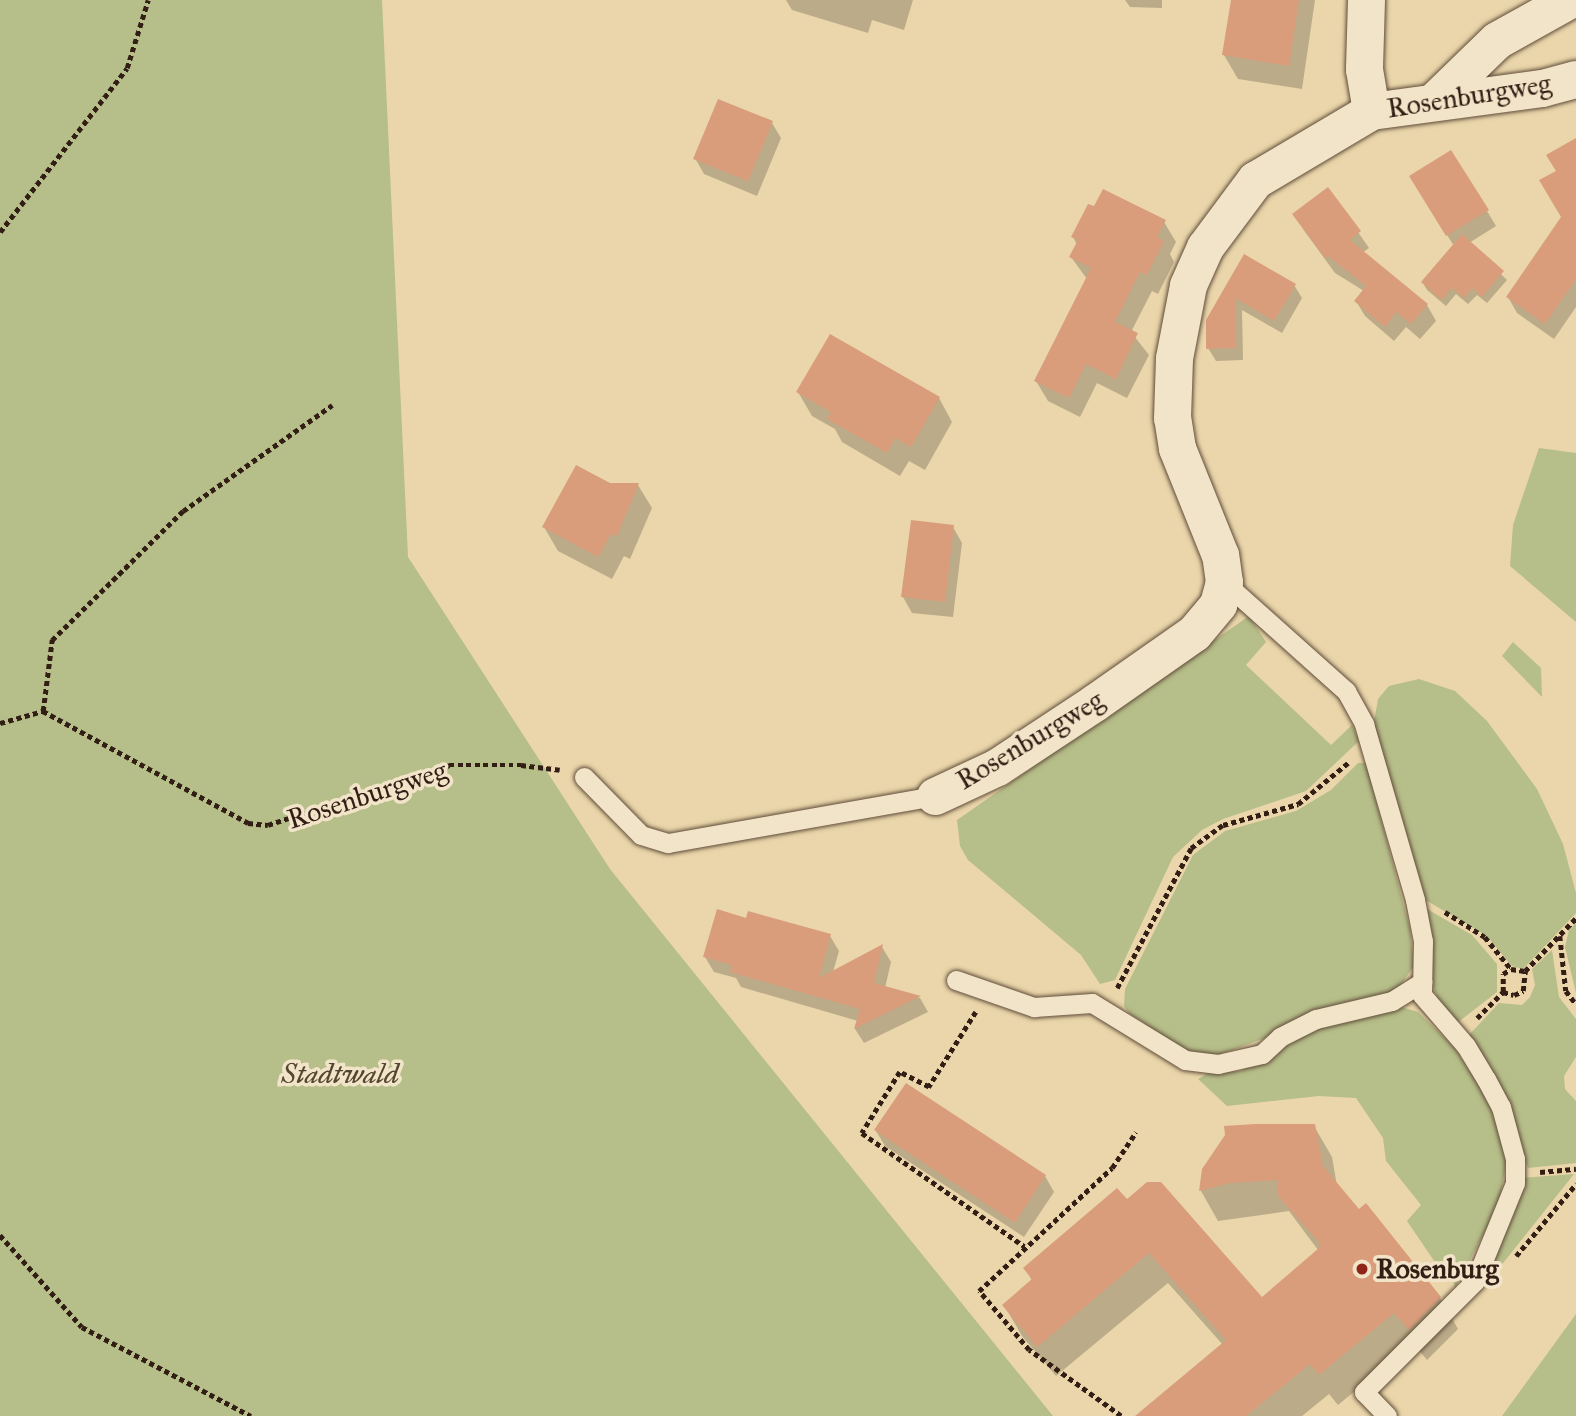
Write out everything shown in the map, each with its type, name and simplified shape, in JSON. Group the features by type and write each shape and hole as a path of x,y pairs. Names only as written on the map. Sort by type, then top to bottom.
{"street":[{"path":"1366,0 1364,69 1371,111"},
{"path":"1435,100 1497,40 1569,0"},
{"name":"Rosenburgweg","path":"935,796 997,767 1194,633 1218,604 1224,582 1220,555 1185,471 1172,418 1174,358 1188,285 1226,214 1255,180 1371,111 1435,100 1542,88 1576,79"}],"lane":[{"path":"1224,582 1346,691 1370,744 1415,900 1423,941 1422,995 1466,1046 1501,1107 1515,1159 1515,1183 1475,1281 1364,1392 1387,1416"},
{"name":"Rosenburgweg","path":"584,777 641,835 668,843 935,796"},
{"path":"956,980 1034,1007 1092,1003 1185,1060 1218,1065 1262,1055 1280,1037 1316,1019 1392,1001 1422,982"}],"path":[{"path":"0,232 127,68 148,0"},
{"path":"0,723 43,710 52,640 183,511 332,405"},
{"name":"Rosenburgweg","path":"43,710 248,823 268,825 449,765 521,765 584,777"},
{"path":"1092,1003 1118,987 1191,848 1223,825 1298,804 1370,744"},
{"path":"1415,900 1438,908 1485,937 1511,969"},
{"path":"1503,992 1514,995 1523,991 1525,971 1576,918"},
{"path":"1560,935 1566,991 1576,1004"},
{"path":"1477,1017 1503,992 1503,974 1511,969 1525,971"},
{"path":"988,991 929,1087 900,1072 862,1133 1024,1246"},
{"path":"1121,1416 1029,1350 979,1291 1024,1246 1112,1168 1136,1132"},
{"path":"1527,1173 1576,1169"},
{"path":"1512,1261 1576,1184"},
{"path":"0,1235 82,1327 251,1416"}],"green space":[{"name":"Stadtwald","path":"0,0 382,0 408,557 610,869 1053,1416 0,1416"},
{"path":"1539,448 1576,453 1576,622 1510,566 1513,525"},
{"path":"1249,616 1266,642 1246,665 1331,745 1352,725 1359,741 1306,791 1223,819 1202,830 1173,857 1115,980 1100,984 1081,955 968,860 960,846 957,820"},
{"path":"1513,642 1541,668 1542,697 1502,656"},
{"path":"1419,679 1455,691 1487,721 1537,789 1563,844 1576,893 1576,913 1523,969 1512,966 1487,936 1422,898 1374,722 1378,699 1389,686"},
{"path":"1358,763 1366,763 1410,929 1414,966 1397,990 1210,1058 1187,1053 1129,1013 1124,1006 1125,989 1193,855 1225,831 1296,811 1331,790"},
{"path":"1427,909 1472,935 1497,964 1497,992 1457,1023 1439,1002 1433,986"},
{"path":"1576,923 1576,993 1565,947 1569,930"},
{"path":"1552,950 1559,997 1576,1019 1576,1057 1564,1076 1565,1089 1576,1101 1576,1163 1528,1168 1469,1035 1499,1003 1522,1005 1530,997 1535,985 1532,969"},
{"path":"1398,1006 1418,1012 1454,1047 1491,1103 1507,1157 1499,1205 1455,1288 1450,1264 1441,1271 1407,1221 1421,1205 1386,1161 1383,1138 1356,1098 1319,1096 1227,1106 1198,1079 1209,1073 1241,1071 1311,1031"},
{"path":"1574,1174 1488,1282 1478,1284 1521,1178"},
{"path":"1576,1314 1576,1416 1502,1416"}],"building":[{"path":"1231,0 1299,0 1289,66 1222,55"},
{"path":"718,99 773,121 748,181 693,159"},
{"path":"1576,138 1576,279 1545,324 1506,297 1561,217 1539,180 1556,171 1546,155"},
{"path":"1451,150 1489,210 1446,236 1409,176"},
{"path":"1328,187 1361,231 1350,240 1428,304 1411,324 1396,312 1385,327 1354,301 1366,286 1328,256 1325,258 1292,214"},
{"path":"1103,189 1166,220 1157,237 1164,241 1147,275 1140,272 1115,322 1138,333 1116,379 1086,364 1069,398 1034,381 1091,268 1069,257 1078,240 1071,237 1088,204 1094,206"},
{"path":"1462,234 1504,271 1482,297 1472,288 1464,298 1452,288 1441,300 1421,282"},
{"path":"1244,254 1296,284 1274,321 1235,298 1236,348 1206,349 1206,320"},
{"path":"830,334 940,397 911,447 895,438 887,453 827,419 831,412 796,392"},
{"path":"576,465 610,483 639,483 617,536 611,534 598,557 542,527"},
{"path":"911,520 954,525 945,602 901,597"},
{"path":"717,909 746,918 748,911 831,934 819,978 883,944 874,983 921,996 854,1029 860,1009 730,972 732,965 703,957"},
{"path":"906,1083 1046,1175 1015,1223 874,1130"},
{"name":"Rosenburg","path":"1315,1124 1323,1166 1359,1209 1366,1203 1441,1297 1409,1330 1394,1313 1319,1375 1310,1364 1246,1416 1135,1416 1226,1340 1149,1253 1037,1347 1002,1305 1032,1279 1023,1268 1117,1188 1127,1199 1147,1182 1161,1182 1262,1297 1319,1248 1319,1242 1278,1196 1278,1180 1230,1183 1199,1191 1202,1169 1225,1135 1224,1126"}],"place":[{"name":"Rosenburg","path":"1362,1269"}]}
